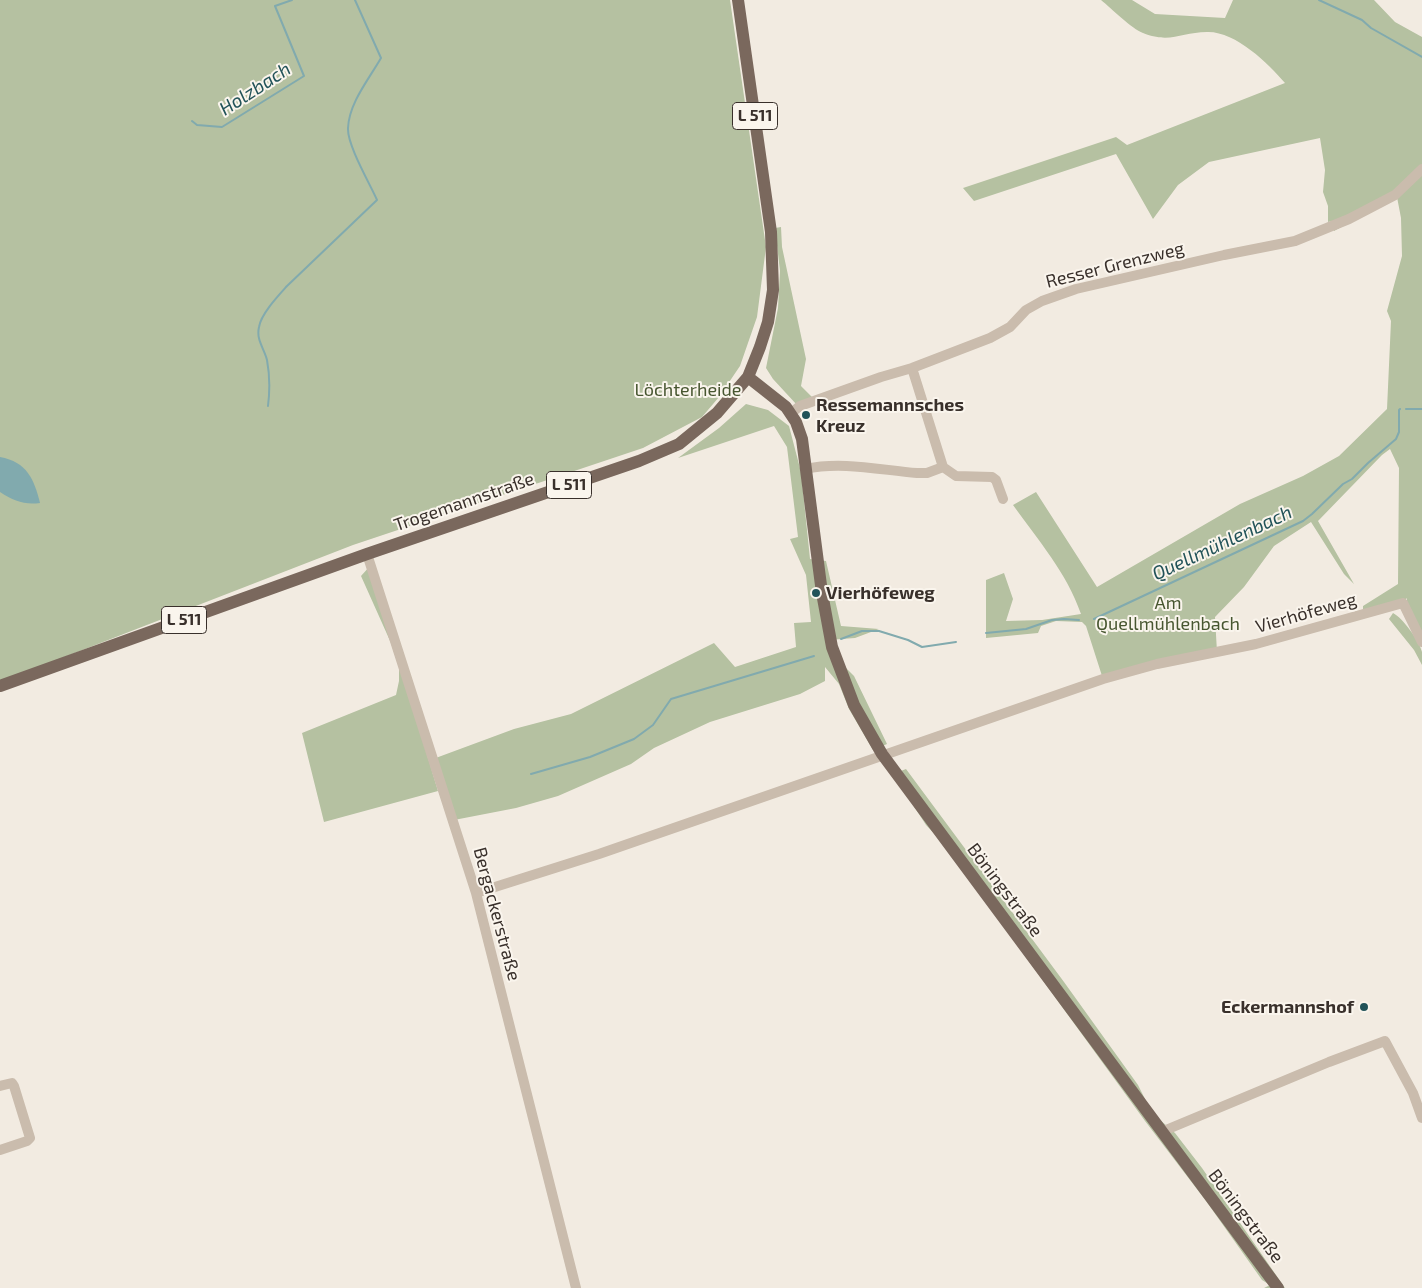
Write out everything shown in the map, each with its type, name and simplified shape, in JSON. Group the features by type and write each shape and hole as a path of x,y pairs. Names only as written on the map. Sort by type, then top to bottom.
{"main road":[{"name":"L 511","path":"738,0 771,232 773,258 768,322 748,377"},
{"name":"Böningstraße","path":"748,377 786,407 796,422 802,439 832,647 854,705 882,754 1278,1288"},
{"name":"Trogemannstraße","path":"367,554 640,461 679,444 717,413 748,377"},
{"name":"L 511","path":"0,686 367,554"}],"street":[{"name":"Resser Grenzweg","path":"791,413 800,406 912,368 990,338 1010,327 1026,310 1034,305 1076,289 1215,256 1294,241 1349,218 1395,195 1422,169"},
{"path":"912,368 943,467 956,476 992,477 996,480 1003,499"},
{"path":"805,469 820,465 841,465 927,473 943,467"},
{"name":"Bergackerstraße","path":"367,554 476,894 576,1288"},
{"name":"Vierhöfeweg","path":"476,894 600,854 1103,678 1156,664 1256,644 1402,603 1422,642"},
{"path":"1161,1132 1328,1062 1385,1041 1413,1093 1422,1118"},
{"path":"0,1086 9,1083 12,1083 14,1086 30,1138 27,1141 0,1150"}],"green space":[{"name":"Löchterheide","path":"0,0 730,0 766,247 757,317 740,366 719,397 702,417 643,448 353,545 0,682"},
{"name":"Am Quellmühlenbach","path":"1101,0 1132,0 1155,14 1225,18 1233,0 1374,0 1395,22 1422,37 1422,635 1407,603 1407,598 1403,603 1363,614 1363,606 1398,584 1399,468 1390,449 1318,521 1354,584 1344,574 1311,522 1274,546 1244,587 1215,617 1217,652 1103,679 1086,626 1082,622 1056,621 1041,626 1038,633 986,638 986,580 1004,573 1013,599 1006,621 1042,620 1081,614 1060,571 1013,505 1036,492 1097,587 1240,504 1303,476 1339,456 1387,409 1391,321 1387,311 1402,256 1401,218 1397,197 1334,231 1332,221 1328,222 1328,206 1323,192 1325,170 1320,138 1209,162 1178,185 1153,219 1116,154 974,201 963,188 1116,137 1127,145 1285,83 1270,66 1240,42 1229,37 1207,32 1169,38 1152,36 1133,27"},
{"path":"781,227 782,247 806,359 801,386 814,399 797,405 773,379 766,368 778,308 780,271 775,228"},
{"path":"746,404 768,410 789,426 801,472 810,559 826,561 841,626 879,629 855,638 828,640 846,668 854,676 887,744 873,750 849,709 839,684 825,667 825,681 800,694 710,722 654,748 631,764 558,796 516,808 454,820 433,759 514,729 571,714 714,643 735,667 796,647 794,623 811,622 806,575 790,539 798,537 787,447 774,426 678,458 719,428"},
{"path":"370,566 438,791 324,822 302,733 396,695 399,681 399,667 391,643 361,576"},
{"path":"1393,613 1406,625 1418,642 1422,652 1422,665 1414,650 1389,619"},
{"path":"906,769 1138,1085 1152,1113 1175,1133 1202,1168 1285,1288 1264,1288 1270,1285 1262,1280 943,843 926,825 893,774"}],"water":[{"path":"0,457 9,459 23,467 32,479 40,503 19,502 0,492"}],"waterway":[{"name":"Holzbach","path":"192,121 197,125 222,127 304,76 275,6 292,0"},
{"path":"268,406 268,366 258,332 260,322 270,305 287,286 377,200 355,154 348,128 349,119 356,100 381,58 355,0"},
{"name":"Holzbach","path":"1319,0 1362,20 1371,28 1422,57"},
{"name":"Quellmühlenbach","path":"1094,619 1303,521 1396,439 1399,432 1400,409"},
{"name":"Quellmühlenbach","path":"1406,409 1422,409"},
{"name":"Quellmühlenbach","path":"986,633 1026,629 1052,620 1079,620"},
{"name":"Quellmühlenbach","path":"841,639 862,631 879,631 908,640 922,647 956,642"},
{"name":"Quellmühlenbach","path":"531,774 590,757 634,739 653,725 671,699 814,656"}],"place":[{"name":"Ressemannsches Kreuz","path":"806,415"},
{"name":"Vierhöfeweg","path":"816,593"},
{"name":"Eckermannshof","path":"1364,1007"}]}
